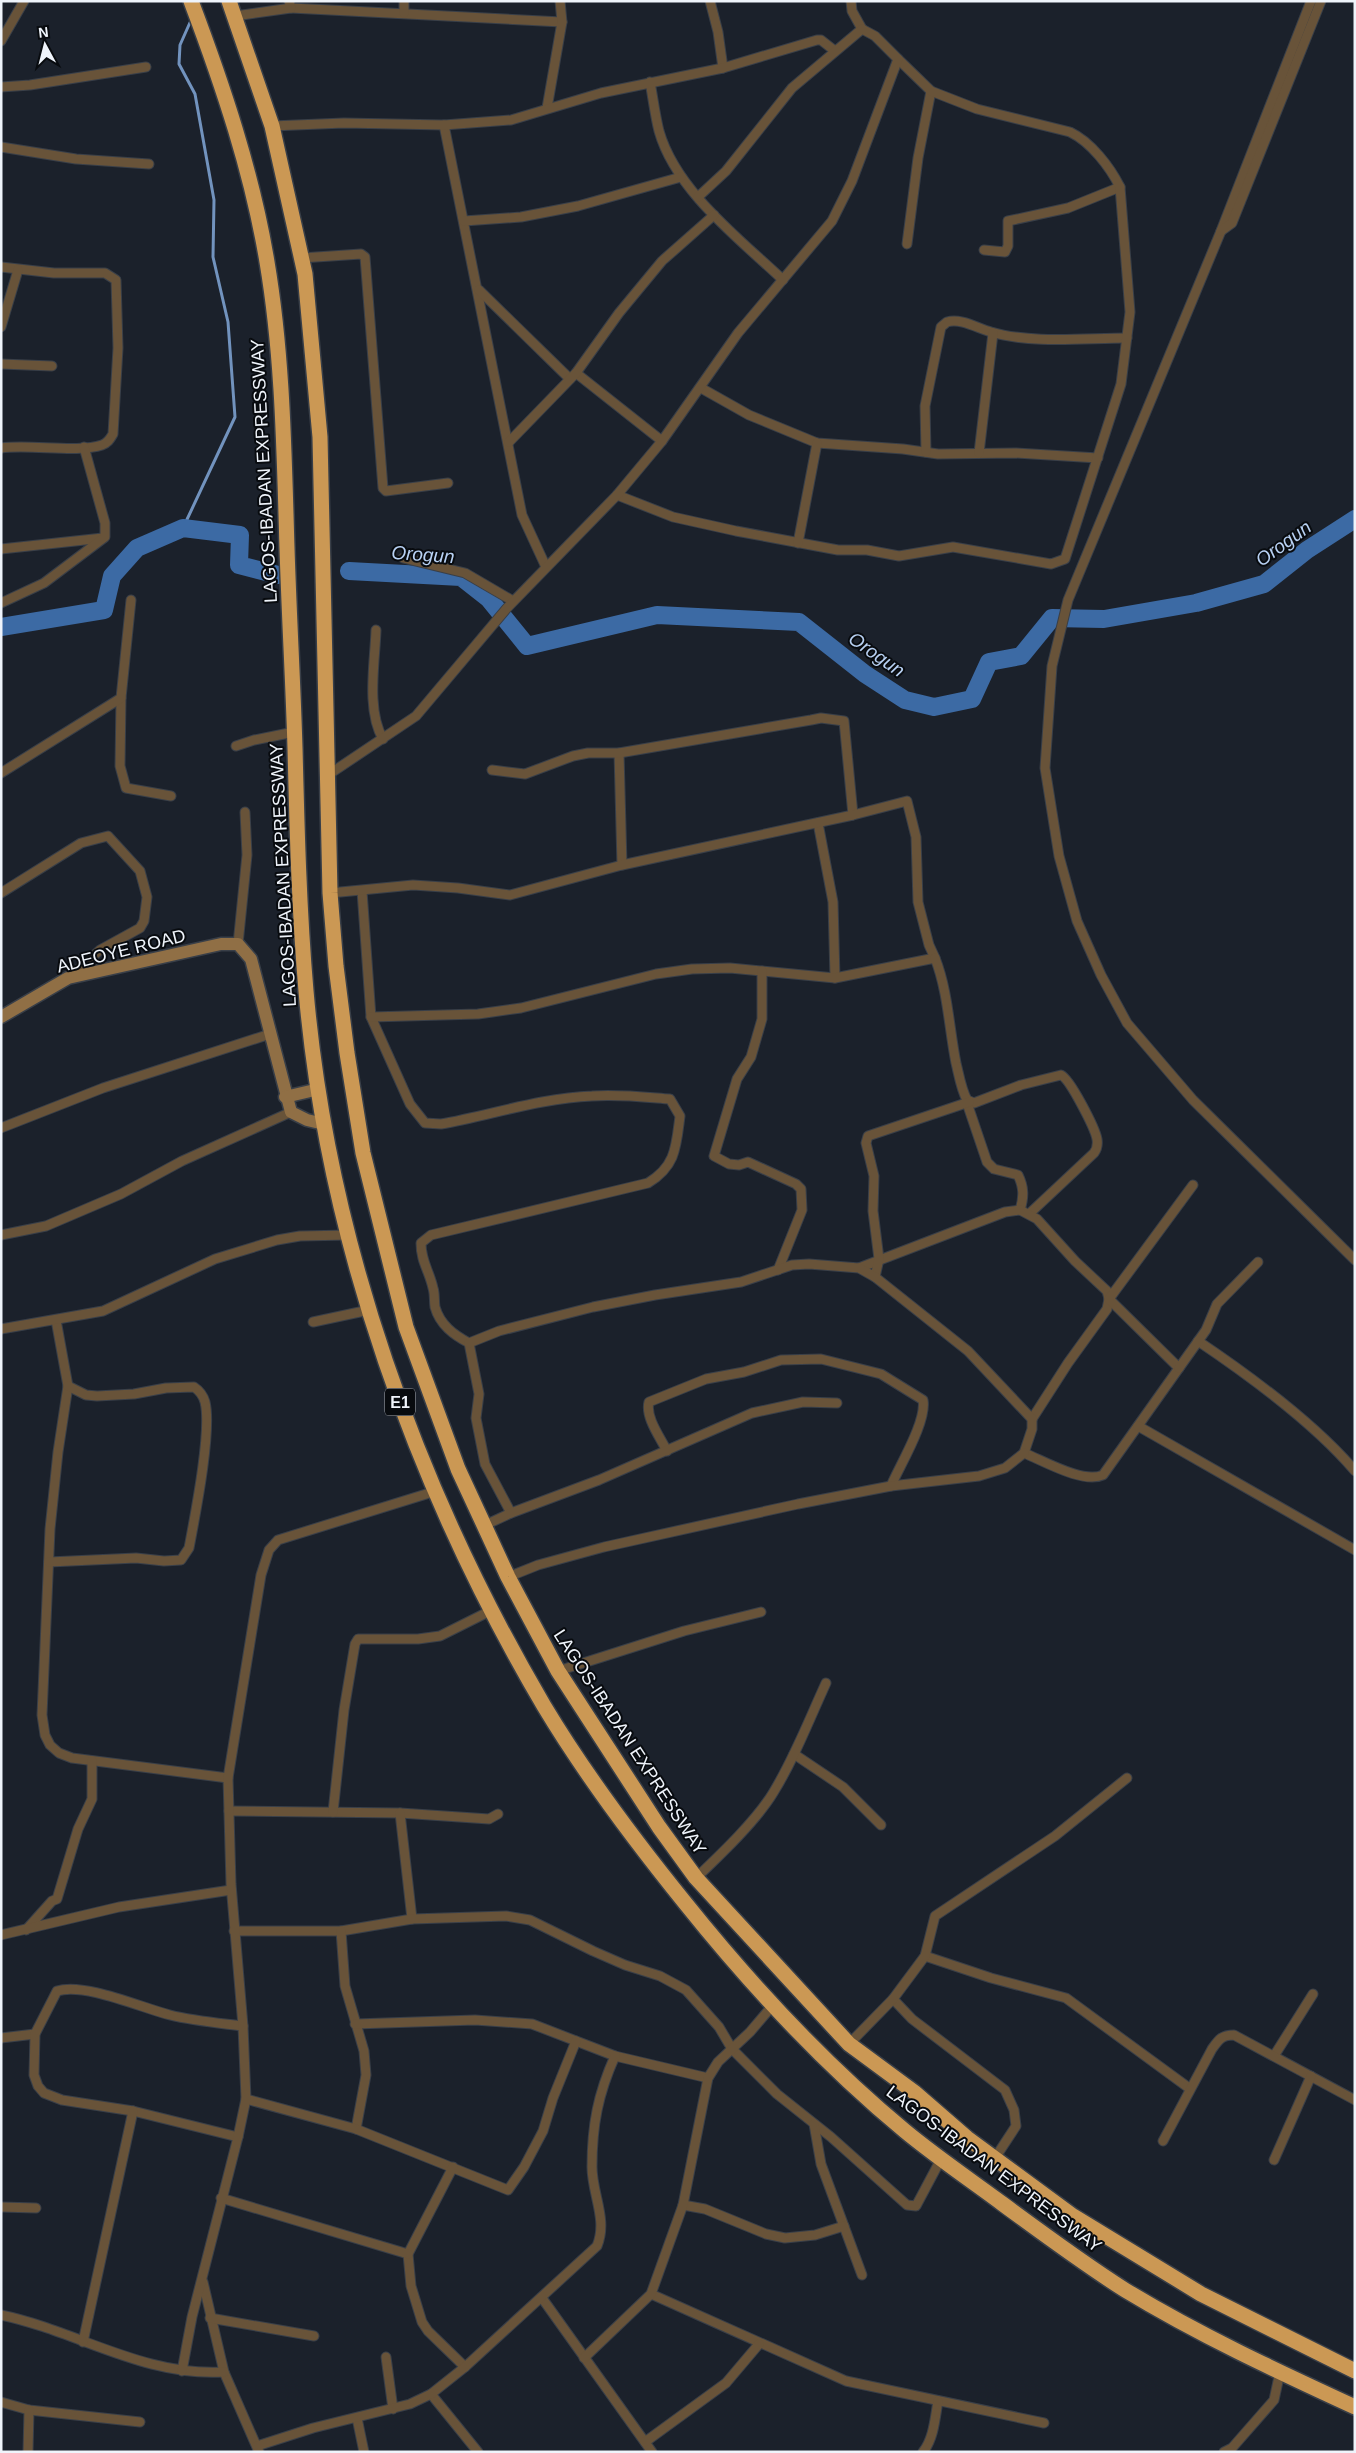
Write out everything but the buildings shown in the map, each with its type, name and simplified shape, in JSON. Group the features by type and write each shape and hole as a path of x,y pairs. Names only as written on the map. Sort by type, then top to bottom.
{"highway":[{"name":"LAGOS-IBADAN EXPRESSWAY","path":"191,1 240,139 267,260 280,363 298,872 304,968 324,1124 349,1235 370,1310 403,1410 436,1491 492,1610 546,1710 605,1799 732,1961 845,2078 903,2129 1050,2239 1124,2289 1220,2343 1355,2407"},
{"name":"LAGOS-IBADAN EXPRESSWAY","path":"229,1 272,126 305,274 320,437 330,893 336,966 363,1153 406,1327 458,1470 483,1526 558,1671 648,1812 696,1878 849,2044 995,2158 1073,2216 1201,2294 1355,2371"}],"street":[{"path":"1,41 24,1"},
{"path":"404,1 404,13"},
{"path":"548,108 562,22 560,1"},
{"path":"710,1 718,32 723,68"},
{"path":"618,495 673,517 798,543 899,556 953,547 1051,564 1065,559 1121,384 1130,312 1120,187 1110,170 1081,137 1070,132 978,109 931,91 875,36 862,29 852,11 851,1"},
{"path":"1311,1 1221,231 1068,600 1052,666 1045,768 1059,856 1077,921 1101,975 1126,1023 1193,1100 1355,1260"},
{"path":"1221,231 1232,223 1321,1"},
{"path":"235,16 290,4 562,22"},
{"path":"698,197 726,171 792,88 862,29"},
{"path":"272,126 303,127 344,123 444,125 511,120 548,108 650,82 723,68 817,40 822,40 835,51"},
{"path":"328,775 416,716 510,605 618,495 662,441 738,333 832,221 852,181 898,59"},
{"path":"1,87 30,85 146,67"},
{"path":"650,82 660,133 681,177 714,215 783,280"},
{"path":"907,244 918,158 931,91"},
{"path":"444,125 509,442 522,515 546,567"},
{"path":"1,147 76,159 149,164"},
{"path":"464,222 522,217 578,206 681,177"},
{"path":"984,250 1005,252 1008,246 1008,221 1068,208 1120,187"},
{"path":"509,442 573,376 619,313 662,261 714,215"},
{"path":"301,258 361,254 365,257 383,488 386,491 397,491 448,483"},
{"path":"1,267 18,270 105,273 116,280 118,348 113,434 109,441 102,445 84,447 1,448"},
{"path":"1,327 18,270"},
{"path":"478,290 573,376 662,441"},
{"path":"926,452 925,406 941,327 952,320 993,333 1024,338 1127,338"},
{"path":"979,453 993,333"},
{"path":"1,364 52,366"},
{"path":"701,388 749,415 817,443 926,452 1098,458"},
{"path":"798,543 817,443"},
{"path":"84,447 105,524 105,536"},
{"path":"1,549 105,536"},
{"path":"1,603 44,583 105,536"},
{"path":"403,558 465,573 510,605"},
{"path":"131,600 121,698 120,766 126,788 170,796"},
{"path":"376,630 373,709 377,729 383,739"},
{"path":"1,773 121,698"},
{"path":"492,770 525,774 573,756 588,753 619,753 821,718 844,721 854,815"},
{"path":"236,746 254,740 294,732"},
{"path":"619,753 622,865"},
{"path":"330,893 412,885 458,888 510,895 622,865 854,815 907,801 916,837 919,882 918,902 929,945 944,982 950,1037 958,1074 987,1162 994,1170 1018,1175 1022,1184 1024,1198 1020,1210"},
{"path":"245,812 247,855 238,944 251,959 285,1097 291,1112 307,1120 324,1124"},
{"path":"818,823 833,902 835,978"},
{"path":"1,893 81,843 108,836 140,871 147,898 144,921 140,928 100,950 68,978"},
{"path":"362,891 371,1017 410,1104 425,1122 441,1124 544,1102 591,1096 630,1095 670,1099 680,1116 673,1158 663,1174 648,1183 431,1235 421,1243 421,1257 434,1288 436,1308 441,1321 453,1335 469,1343 499,1331 593,1307 655,1295 741,1282 792,1265 809,1264 859,1268 875,1277 968,1351 1032,1419"},
{"name":"ADEOYE ROAD","path":"1,1017 68,978 221,944 238,944"},
{"path":"371,1017 478,1014 521,1008 656,974 692,969 730,968 835,978 935,958"},
{"path":"762,971 762,1019 751,1057 737,1079 714,1156 729,1164 738,1165 748,1162 796,1184 801,1189 802,1210 778,1270"},
{"path":"1,1128 103,1088 270,1034"},
{"path":"875,1277 880,1259 873,1211 874,1176 866,1143 868,1136 968,1102 974,1103 1021,1085 1056,1075 1065,1076 1096,1134 1096,1150 1029,1214"},
{"path":"285,1097 319,1089"},
{"path":"1,1235 46,1226 121,1194 182,1160 291,1112"},
{"path":"508,1577 538,1565 604,1547 891,1486 979,1476 1005,1468 1024,1453 1032,1429 1032,1419 1068,1363 1108,1309 1110,1299 1193,1186"},
{"path":"859,1268 994,1215 1020,1210 1037,1219 1107,1291 1110,1299 1179,1368"},
{"path":"1,1329 103,1311 215,1259 256,1245 300,1236 349,1235"},
{"path":"1024,1453 1079,1475 1094,1479 1103,1475 1206,1330 1217,1304 1258,1262"},
{"path":"314,1322 370,1310"},
{"path":"56,1320 68,1386 58,1452 48,1562 42,1715 45,1735 50,1745 59,1753 92,1761 228,1778"},
{"path":"1198,1342 1238,1369 1303,1422 1355,1471"},
{"path":"469,1343 479,1394 476,1418 485,1464 511,1513"},
{"path":"667,1450 649,1415 647,1408 649,1402 706,1378 744,1372 781,1360 821,1359 881,1374 922,1400 925,1409 891,1486"},
{"path":"48,1562 136,1558 164,1561 181,1560 189,1548 204,1450 206,1410 202,1394 194,1387 166,1388 134,1394 97,1396 86,1395 68,1386"},
{"path":"483,1526 511,1513 599,1480 766,1409 803,1402 837,1403"},
{"path":"1138,1426 1355,1550"},
{"path":"182,2371 192,2317 246,2099 243,2026 231,1890 228,1778 261,1575 273,1543 436,1491"},
{"path":"333,1812 344,1710 355,1644 358,1639 418,1640 440,1636 492,1610"},
{"path":"558,1671 684,1631 761,1612"},
{"path":"696,1878 727,1847 772,1795 794,1754 826,1684"},
{"path":"794,1754 843,1787 881,1825"},
{"path":"26,1930 56,1899 78,1829 92,1799 92,1761"},
{"path":"849,2044 893,2000 925,1956 935,1916 1055,1836 1127,1778"},
{"path":"229,1811 400,1813 489,1819 498,1814"},
{"path":"400,1813 412,1919"},
{"path":"1,1935 119,1907 231,1890"},
{"path":"234,1931 341,1931 412,1919 506,1916 530,1920 593,1952 660,1976 686,1990 719,2028 732,2049 777,2094 907,2205 916,2206 942,2158"},
{"path":"341,1931 345,1986 364,2051 366,2075 356,2129"},
{"path":"925,1956 991,1978 1066,1998 1189,2088"},
{"path":"238,2137 133,2111 62,2100 44,2093 38,2086 34,2075 35,2034 57,1991 64,1989 74,1989 110,1997 171,2015 243,2026"},
{"path":"1274,2056 1313,1994"},
{"path":"893,2000 912,2019 1006,2090 1014,2110 1016,2126 995,2158"},
{"path":"584,2358 651,2294 683,2205 708,2078 718,2062 750,2032 773,2004"},
{"path":"355,2024 475,2020 532,2024 615,2056 708,2078"},
{"path":"1,2038 35,2034"},
{"path":"1163,2141 1189,2088 1212,2049 1219,2039 1225,2035 1234,2035 1355,2100"},
{"path":"246,2099 356,2129 508,2190 524,2168 543,2131 553,2098 576,2041"},
{"path":"202,2278 224,2372 258,2449 356,2418 394,2409 431,2394 465,2367 597,2246 602,2225 592,2169 594,2122 601,2089 615,2056"},
{"path":"1274,2160 1311,2076"},
{"path":"83,2342 133,2111"},
{"path":"814,2124 821,2164 862,2275"},
{"path":"453,2167 408,2254 411,2286 422,2322 465,2367"},
{"path":"221,2198 408,2254"},
{"path":"683,2205 705,2209 766,2234 785,2238 815,2234 844,2226"},
{"path":"1,2207 36,2208"},
{"path":"651,2294 846,2382 1044,2423"},
{"path":"542,2298 652,2452"},
{"path":"1,2315 47,2328 126,2358 182,2371 224,2372"},
{"path":"210,2318 314,2336"},
{"path":"645,2442 726,2383 759,2344"},
{"path":"386,2357 394,2409"},
{"path":"1224,2452 1232,2448 1274,2400 1280,2372"},
{"path":"431,2394 478,2452"},
{"path":"923,2452 928,2446 934,2426 938,2401"},
{"path":"1,2402 28,2410 140,2422"},
{"path":"28,2410 28,2452"},
{"path":"356,2418 364,2452"}],"waterway":[{"path":"183,528 235,417 228,322 213,257 214,200 195,94 179,64 180,45 192,18"},
{"name":"Orogun","path":"349,571 461,577 489,599 527,646 657,615 799,622 865,674 905,700 934,707 972,699 989,662 1021,656 1052,618 1104,619 1196,603 1264,584 1307,550 1355,519"},
{"name":"Orogun","path":"1,627 104,610 112,576 137,548 183,528 240,535 239,565 278,575"}]}
